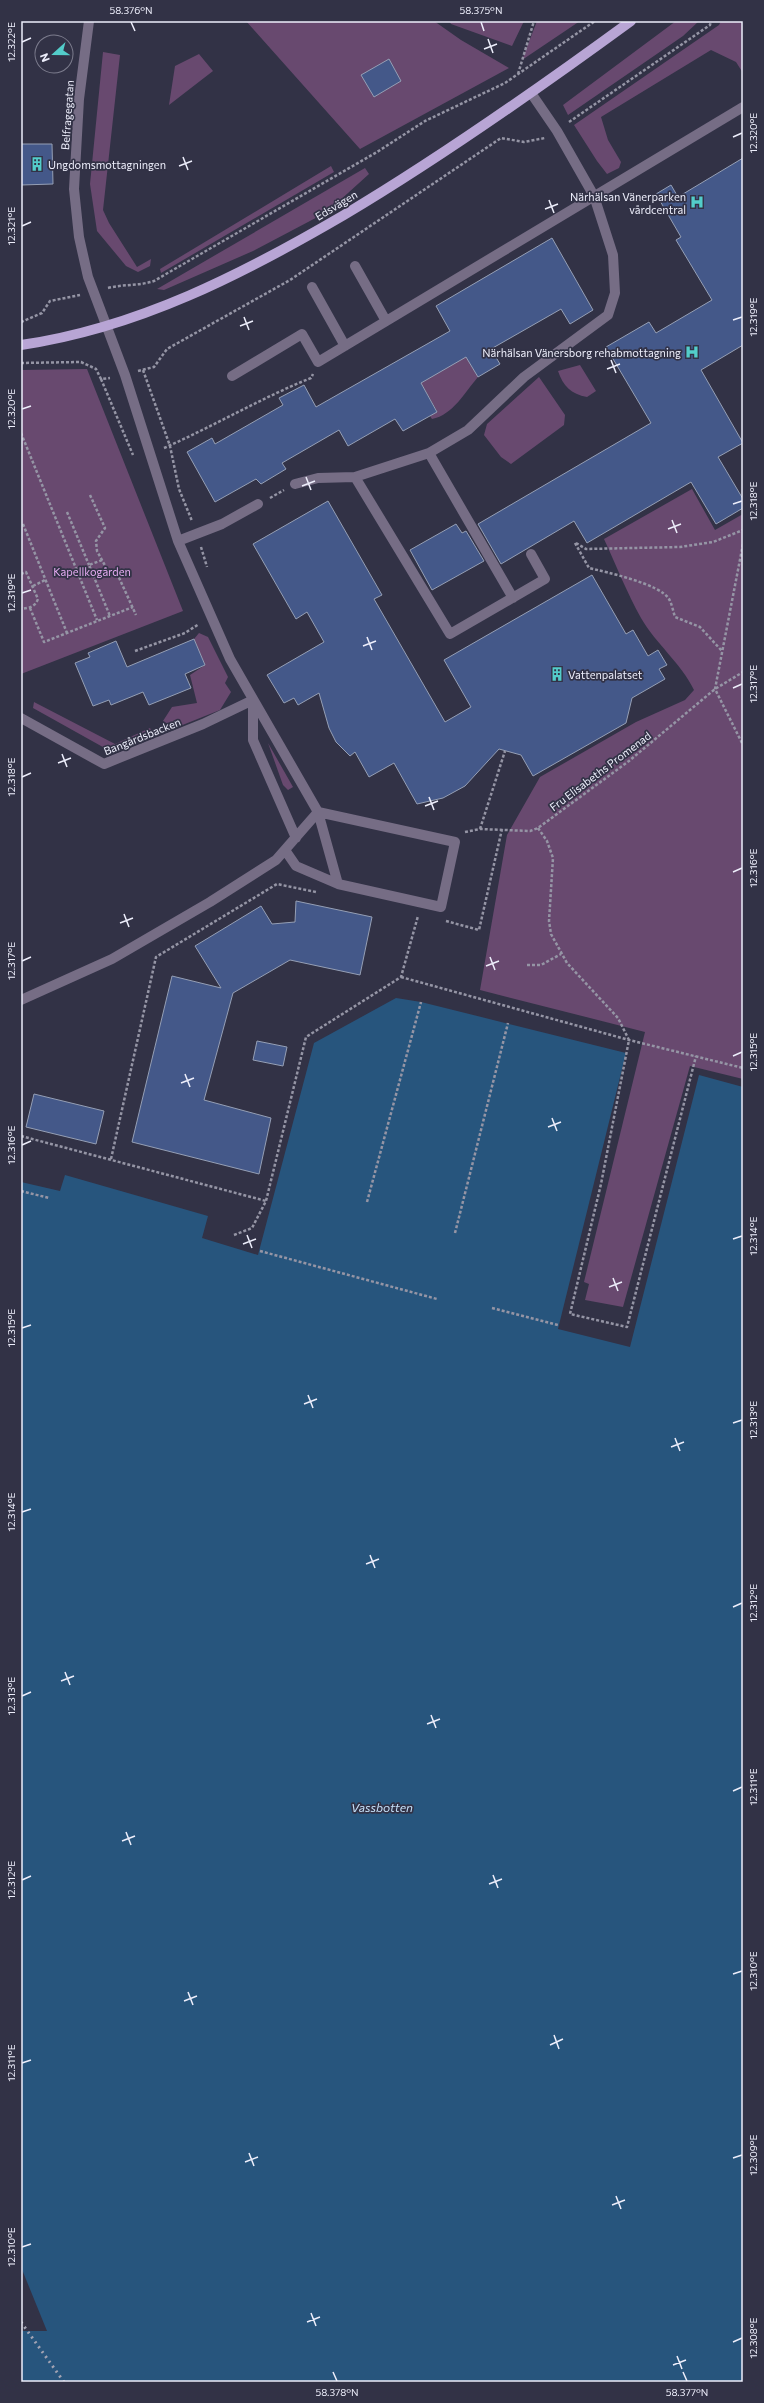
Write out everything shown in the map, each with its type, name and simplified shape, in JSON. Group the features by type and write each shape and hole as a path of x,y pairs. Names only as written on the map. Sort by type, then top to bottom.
{"main road":[{"name":"Edsvägen","path":"21,345 59,339 107,326 217,284 274,256 400,181 531,93 631,21"}],"street":[{"name":"Belfragegatan","path":"89,21 79,99 74,189 79,237 94,292 125,374 149,455 178,541 230,659 318,812 338,884"},
{"path":"295,484 318,478 355,478 429,453 468,430 524,377 608,315 615,293 612,255 594,196 557,131 531,93"},
{"path":"232,376 302,334 318,362 743,107"},
{"path":"355,266 386,321"},
{"path":"312,287 345,346"},
{"path":"429,453 513,598"},
{"path":"355,478 450,634 545,579 531,554"},
{"path":"178,541 222,524 258,504"},
{"path":"253,700 253,740 296,838"},
{"name":"Bangårdsbacken","path":"21,718 104,764 203,724 253,700"},
{"path":"21,1000 112,959 210,902 276,860 318,812 455,842 441,907 338,884 296,866 285,850"}],"path":[{"path":"518,74 534,21"},
{"path":"21,322 42,313 50,301 119,285 140,286 154,281 376,152 425,121 505,83 595,21"},
{"path":"101,380 154,367 167,349 290,280 501,138 524,142 546,138 710,25 711,21"},
{"path":"21,363 82,362 96,369 134,457"},
{"path":"149,455 209,429 280,390 311,378 318,362"},
{"path":"143,370 170,446 179,489 197,534 208,570"},
{"path":"21,433 97,620"},
{"path":"258,504 295,484"},
{"path":"90,495 104,528 96,541 97,551 108,571 116,572 136,615"},
{"path":"67,512 110,616"},
{"path":"23,524 44,580 67,633"},
{"path":"722,651 700,627 675,617 668,598 649,586 610,573 589,568 575,543 586,549 680,547 713,542 743,530"},
{"path":"743,544 716,689 743,745"},
{"path":"89,565 102,560"},
{"path":"21,574 26,572 38,599 30,608 21,609"},
{"path":"32,586 44,580"},
{"path":"30,608 44,642 133,607"},
{"path":"135,651 185,633 200,624 196,617"},
{"name":"Fru Elisabeths Promenad","path":"455,842 458,833 480,829 530,831 538,828 629,761 716,689 743,672"},
{"path":"480,829 505,751"},
{"path":"538,828 547,841 554,858 549,921 551,934 561,954 584,984 618,1018 629,1040 601,1184 570,1314 627,1328 696,1056"},
{"path":"441,920 479,930 502,829"},
{"path":"111,1159 156,957 276,884 321,893"},
{"path":"234,1235 252,1228 266,1200 306,1037 401,977 419,914 411,912"},
{"path":"527,965 540,965 561,954"},
{"path":"401,977 629,1040 743,1068"},
{"path":"367,1202 422,1002"},
{"path":"455,1233 508,1023"},
{"path":"21,1136 266,1200"},
{"path":"21,1191 49,1198"},
{"path":"260,1251 438,1299"},
{"path":"492,1308 558,1325"}],"green space":[{"path":"246,21 434,21 461,40 509,68 360,149"},
{"path":"449,21 524,21 512,46 451,24"},
{"path":"537,21 580,21 522,60"},
{"path":"676,21 699,21 683,36 568,115 563,105"},
{"path":"721,21 743,21 743,73 736,62 711,50 601,117 608,140 621,162 619,168 607,174 574,125 719,25"},
{"path":"103,52 120,55 103,210 109,223 137,267 151,259 150,266 138,272 126,266 97,231 90,184"},
{"path":"199,54 213,71 169,105 175,66"},
{"path":"331,166 334,172 161,273 160,269"},
{"path":"365,168 369,174 327,212 253,251 164,290 157,289"},
{"path":"463,351 478,377 452,408 439,417 432,419 430,416 437,411 421,383"},
{"path":"580,365 596,391 587,397 576,394 568,388 562,381 558,371"},
{"name":"Kapellkogården","path":"87,369 183,611 21,674 21,370"},
{"path":"539,377 565,415 564,425 511,464 501,457 484,435 487,424"},
{"path":"692,489 715,530 743,514 743,1079 690,1066 623,1307 585,1300 589,1284 584,1282 645,1032 480,990 507,835 540,777 636,722 685,700 694,690 689,680 641,618 626,589 604,539"},
{"path":"199,633 208,637 228,677 225,683 231,692 220,710 175,728 163,721 172,707 197,703 190,675 205,665 194,639"},
{"path":"34,702 115,744 150,728 153,734 139,742 110,751 33,708"},
{"path":"268,743 293,787 288,790 283,785"}],"water":[{"name":"Vassbotten","path":"396,998 421,1002 626,1053 558,1329 630,1347 699,1075 743,1087 743,2382 21,2382 21,2331 47,2331 21,2267 21,1182 60,1191 65,1175 208,1216 202,1238 258,1255 314,1043"}],"building":[{"path":"389,59 401,81 374,97 361,75"},
{"name":"Ungdomsmottagningen","path":"21,144 52,144 53,184 21,185"},
{"path":"743,158 743,345 701,370 743,443 718,457 743,499 743,508 716,524 691,482 587,543 574,521 501,564 478,524 651,423 606,347 649,322 656,333 712,300 676,240 681,237 656,194 671,185 678,197"},
{"path":"552,238 593,310 570,324 561,309 491,349 500,364 478,377 466,357 421,383 437,412 403,431 395,419 348,446 339,430 282,463 286,469 261,484 256,479 215,502 187,452 212,438 215,444 283,405 279,398 304,385 316,407 450,331 436,306"},
{"path":"328,501 382,595 374,599 445,722 471,707 444,660 592,575 626,634 633,630 648,656 658,650 667,665 659,669 665,679 632,698 626,723 533,776 521,755 499,749 465,786 443,798 417,804 394,763 369,777 355,752 350,756 336,742 329,728 319,693 298,705 294,698 284,703 267,675 324,642 307,612 296,619 253,544"},
{"path":"456,524 462,533 466,531 484,561 432,590 410,550"},
{"path":"194,639 205,665 185,674 191,688 149,705 143,692 111,705 109,700 93,706 75,663 90,657 88,653 116,641 127,667"},
{"path":"296,901 372,917 360,975 290,960 233,993 204,1100 271,1118 259,1174 132,1142 172,976 221,988 195,946 261,906 272,924 295,922"},
{"path":"257,1041 287,1047 283,1066 253,1060"},
{"path":"34,1094 104,1111 96,1144 26,1127"}],"railway":[{"path":"21,2322 64,2382"}],"place":[{"name":"Ungdomsmottagningen","path":"37,164"},
{"name":"Närhälsan Vänerparken vårdcentral","path":"697,202"},
{"name":"Närhälsan Vänersborg rehabmottagning","path":"692,352"},
{"name":"Vattenpalatset","path":"557,674"}]}
